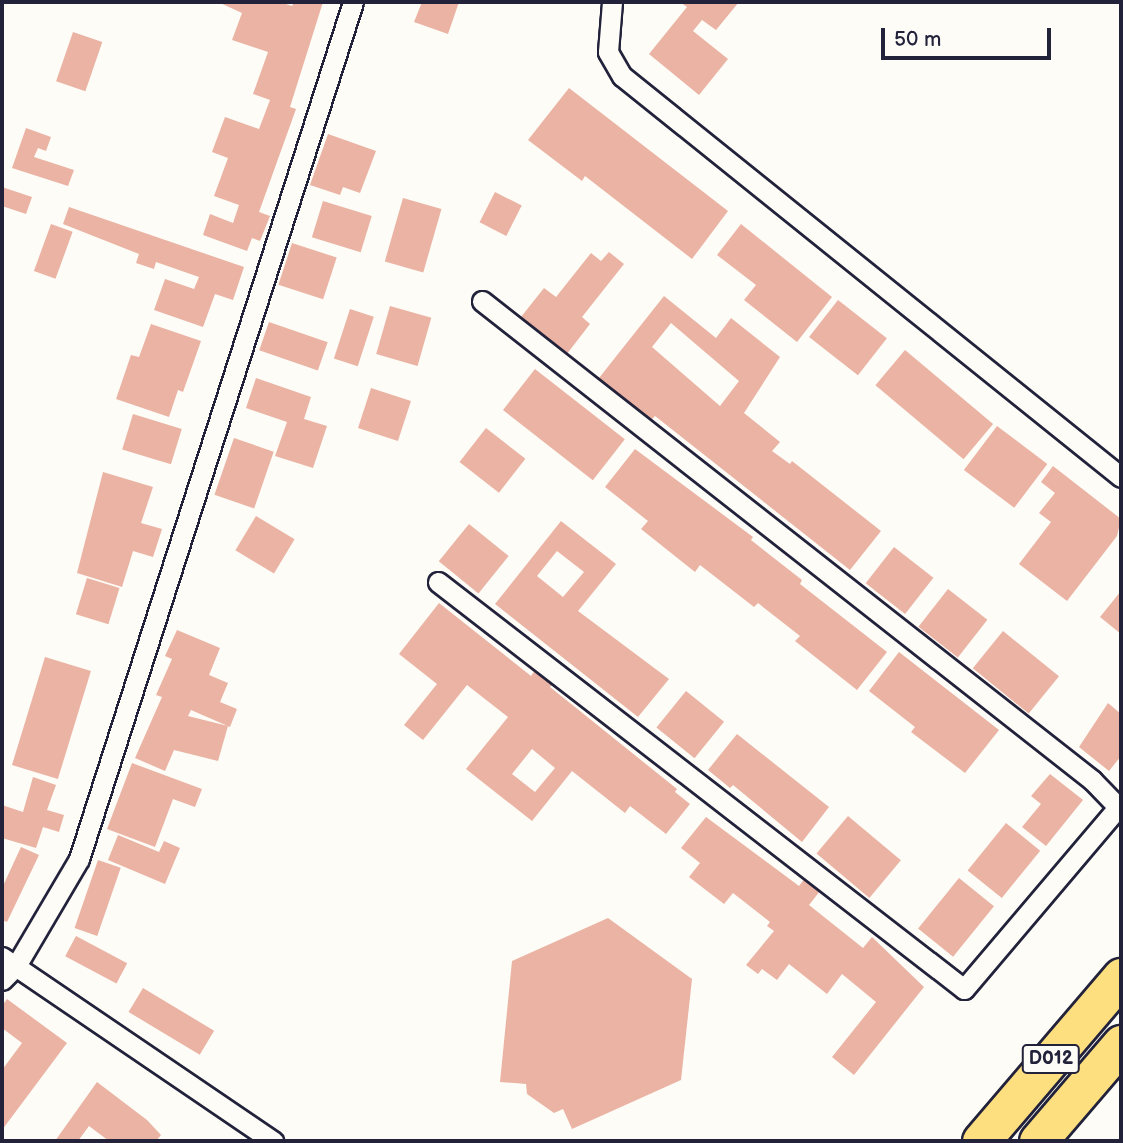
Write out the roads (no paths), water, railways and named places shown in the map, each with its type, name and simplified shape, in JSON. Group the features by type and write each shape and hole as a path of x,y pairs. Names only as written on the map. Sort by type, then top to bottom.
{"highway":[{"name":"D012","path":"981,1141 1121,977"},
{"name":"D012","path":"1038,1141 1121,1044"}],"street":[{"path":"273,1141 6,967 79,859 353,2"},
{"path":"612,2 608,52 622,76 1121,477"},
{"path":"438,582 964,989 1120,807 1092,780 482,301"}]}
